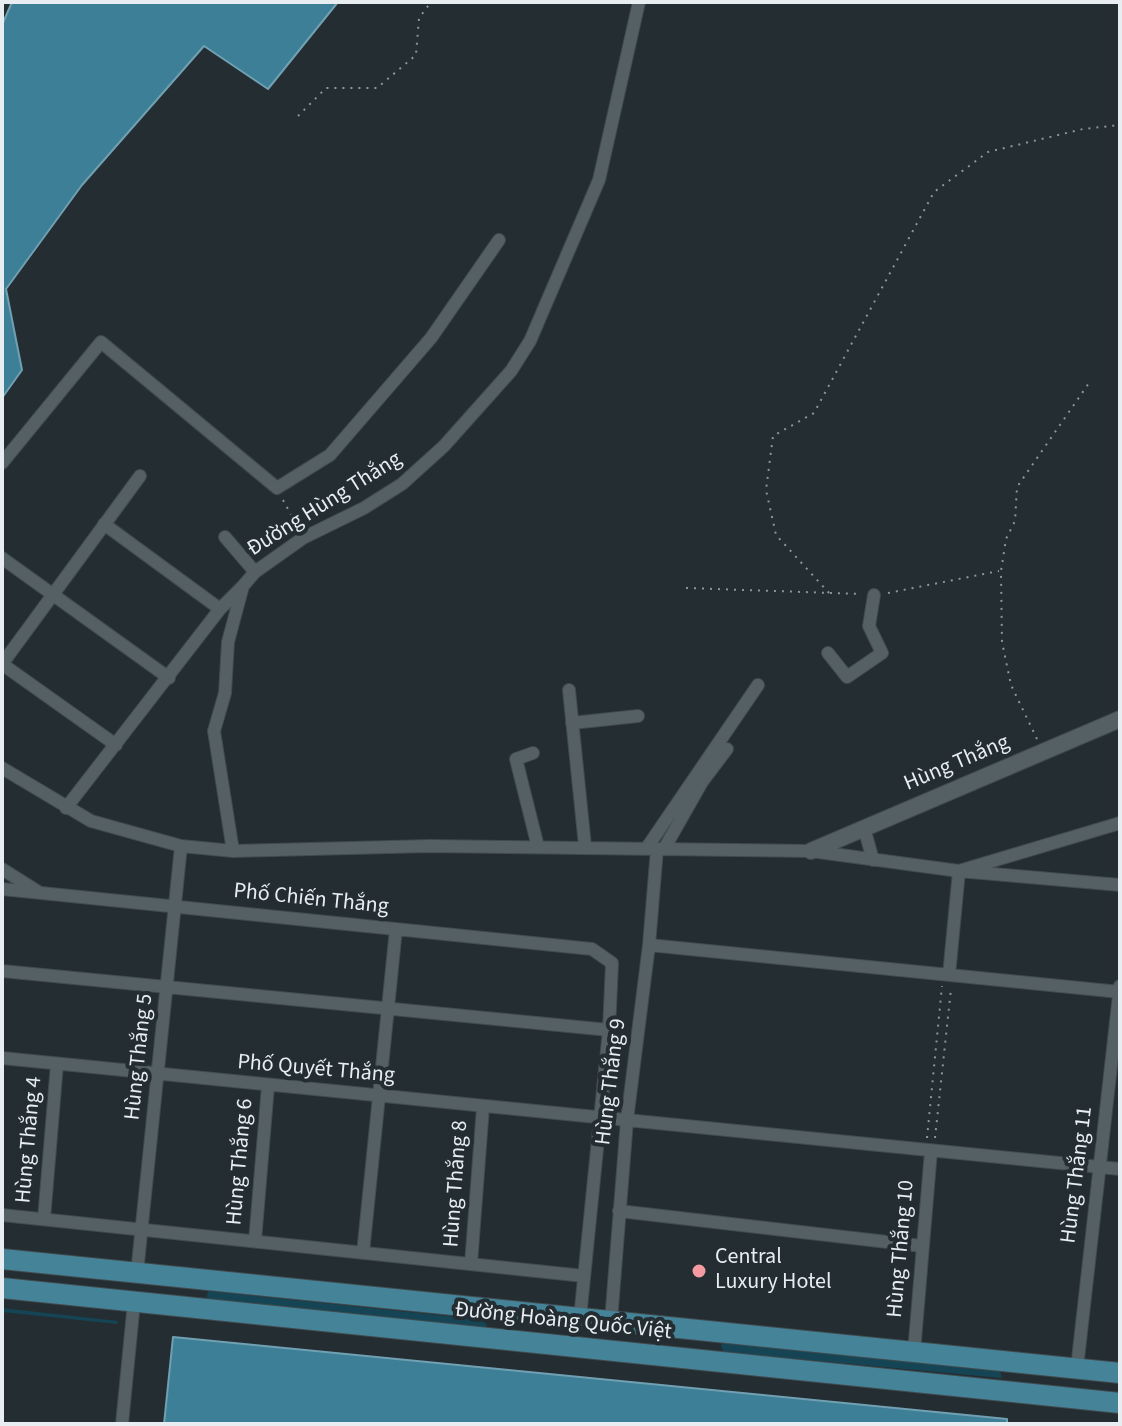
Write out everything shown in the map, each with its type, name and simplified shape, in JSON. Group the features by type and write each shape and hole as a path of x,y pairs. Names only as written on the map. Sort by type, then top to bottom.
{"main road":[{"name":"Đường Hoàng Quốc Việt","path":"2,1259 1120,1373"},
{"path":"134,1302 137,1273"},
{"name":"Đường Hoàng Quốc Việt","path":"2,1288 1120,1403"},
{"path":"577,1347 580,1318"},
{"path":"608,1350 611,1321"},
{"path":"1075,1398 1077,1368"}],"street":[{"name":"Đường Hùng Thắng","path":"233,851 214,731 225,693 230,634 243,586 255,572 303,538 364,508 402,484 444,446 511,371 530,341 599,180 639,2"},
{"path":"2,463 101,342 277,488 330,455 340,445 431,338 499,240"},
{"path":"116,745 2,664 140,476"},
{"path":"104,524 220,609"},
{"path":"225,537 255,572"},
{"path":"2,558 169,678"},
{"path":"66,808 220,609 243,586"},
{"path":"828,653 847,677 882,653 869,626 874,595"},
{"path":"656,849 758,685"},
{"path":"569,690 585,846"},
{"path":"572,723 638,716"},
{"name":"Hùng Thắng","path":"811,851 1120,719"},
{"path":"656,849 727,749"},
{"path":"533,753 516,759 538,847"},
{"path":"2,768 66,808 135,835 181,846 233,851 585,846 811,851 959,871 1120,885"},
{"path":"959,871 1120,823"},
{"path":"864,828 873,860"},
{"name":"Hùng Thắng 5","path":"137,1273 181,846"},
{"name":"Hùng Thắng 9","path":"611,1321 627,1120 649,945 656,849"},
{"path":"2,869 39,892"},
{"path":"949,975 959,871"},
{"name":"Phố Chiến Thắng","path":"2,889 592,949 612,963 609,1030"},
{"path":"363,1253 396,929"},
{"path":"649,945 1120,990"},
{"path":"2,971 167,990 609,1030 580,1318"},
{"name":"Hùng Thắng 11","path":"1077,1368 1099,1167 1115,1076 1120,990"},
{"name":"Phố Quyết Thắng","path":"2,1058 1120,1169"},
{"name":"Hùng Thắng 4","path":"44,1219 57,1064"},
{"name":"Hùng Thắng 6","path":"255,1241 268,1086"},
{"name":"Hùng Thắng 8","path":"471,1264 483,1107"},
{"name":"Hùng Thắng 10","path":"914,1352 931,1151"},
{"path":"619,1211 922,1246"},
{"path":"2,1215 584,1276"},
{"path":"122,1424 134,1302"}],"path":[{"path":"298,116 326,88 377,88 416,55 419,18 431,2"},
{"path":"829,593 776,535 766,490 773,436 814,413 934,192 988,152 1083,129 1120,125"},
{"path":"1042,751 1011,685 1002,642 1001,571 1006,539 1015,521 1017,487 1089,383"},
{"path":"277,488 303,538"},
{"path":"686,588 874,595 1001,571"},
{"path":"931,1151 937,1134 951,992 949,975"},
{"path":"931,1151 926,1133 939,990 949,975"}],"shaded area":[{"path":"12,2 338,2 268,89 204,46 82,185 6,289 22,370 2,398 2,25"},
{"path":"208,1291 485,1320 487,1326 484,1329 206,1300"},
{"path":"2,1308 118,1321 117,1324 2,1312"},
{"path":"173,1337 1007,1419 1007,1424 164,1424"},
{"path":"721,1345 1000,1371 1002,1378 723,1352"}],"place":[{"name":"Central Luxury Hotel","path":"699,1271"}]}
